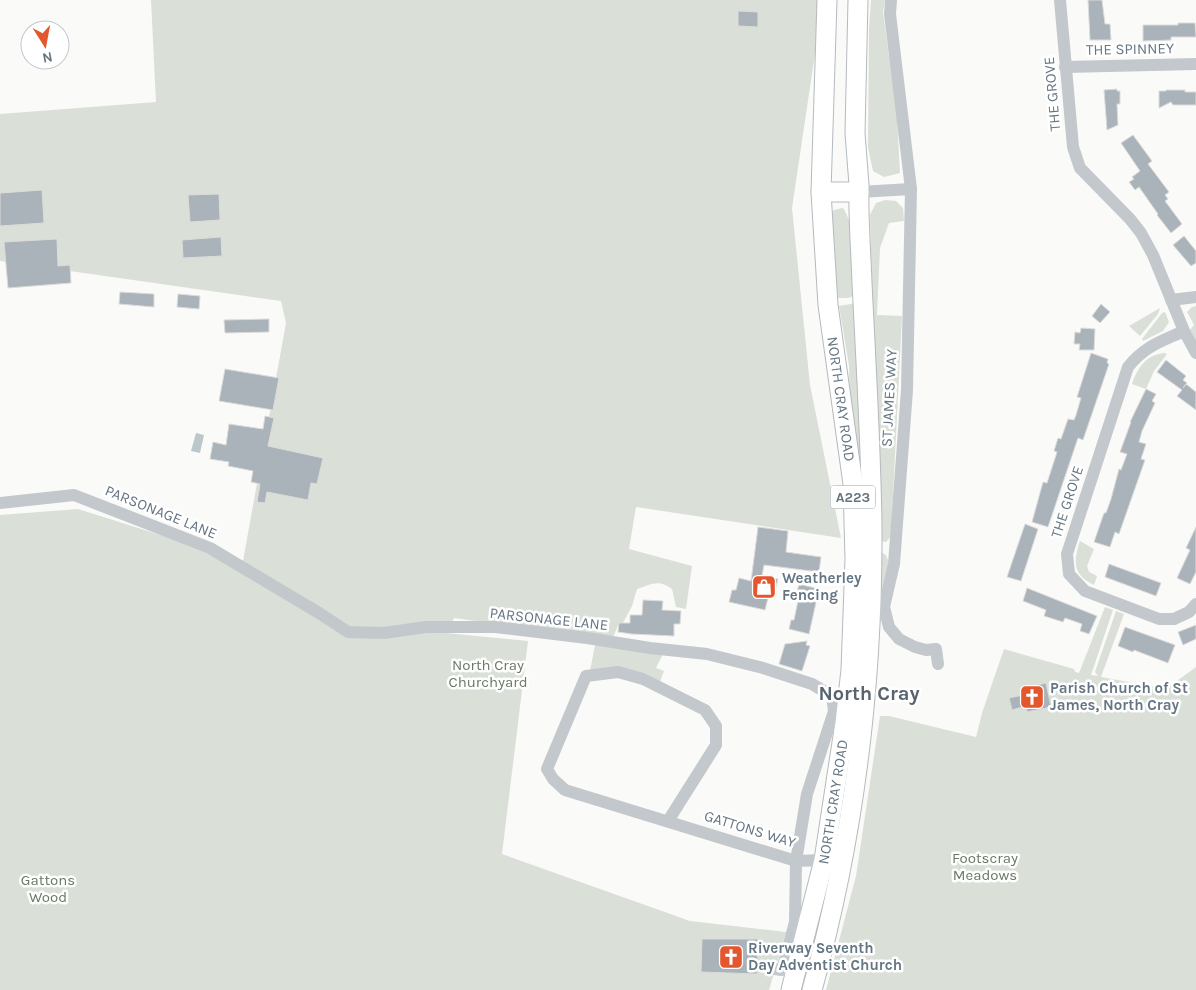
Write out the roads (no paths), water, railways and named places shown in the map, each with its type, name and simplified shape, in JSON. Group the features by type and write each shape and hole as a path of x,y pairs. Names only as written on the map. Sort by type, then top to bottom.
{"main road":[{"name":"NORTH CRAY ROAD","path":"791,990 819,887 845,723 850,679 855,559 852,484 828,305 821,192 827,0"},
{"name":"NORTH CRAY ROAD","path":"812,990 841,872 858,765 868,672 872,528 855,133 858,0"},
{"path":"821,192 858,192"}],"street":[{"name":"ST JAMES WAY","path":"892,0 890,14 911,189 907,390 894,564 884,607 889,627 899,639 926,650 941,648 938,664"},
{"name":"THE GROVE","path":"1060,0 1073,147 1080,168 1130,219 1141,233 1153,255 1184,331 1196,353"},
{"name":"THE SPINNEY","path":"1065,67 1196,64"},
{"path":"858,192 911,189"},
{"path":"1171,300 1196,297"},
{"name":"THE GROVE","path":"1184,331 1138,354 1128,367 1067,554 1069,574 1085,591 1159,618 1174,619 1189,612 1196,604"},
{"name":"PARSONAGE LANE","path":"0,503 74,495 210,548 320,613 348,632 384,633 426,626 504,628 707,654 763,668 812,684 832,696 834,711 807,794 796,861 795,922 782,970 775,969"},
{"name":"GATTONS WAY","path":"668,821 716,745 716,726 705,710 643,679 618,672 586,676 547,769 553,779 565,790 796,861 824,860"}],"place":[{"name":"Weatherley Fencing","path":"764,587"},
{"name":"Parish Church of St James, North Cray","path":"1032,697"},
{"name":"Riverway Seventh Day Adventist Church","path":"731,957"}],"district":[{"name":"North Cray","path":"869,693"}],"park label":[{"name":"North Cray Churchyard","path":"488,674"},
{"name":"Footscray Meadows","path":"985,866"},
{"name":"Gattons Wood","path":"48,888"}]}
